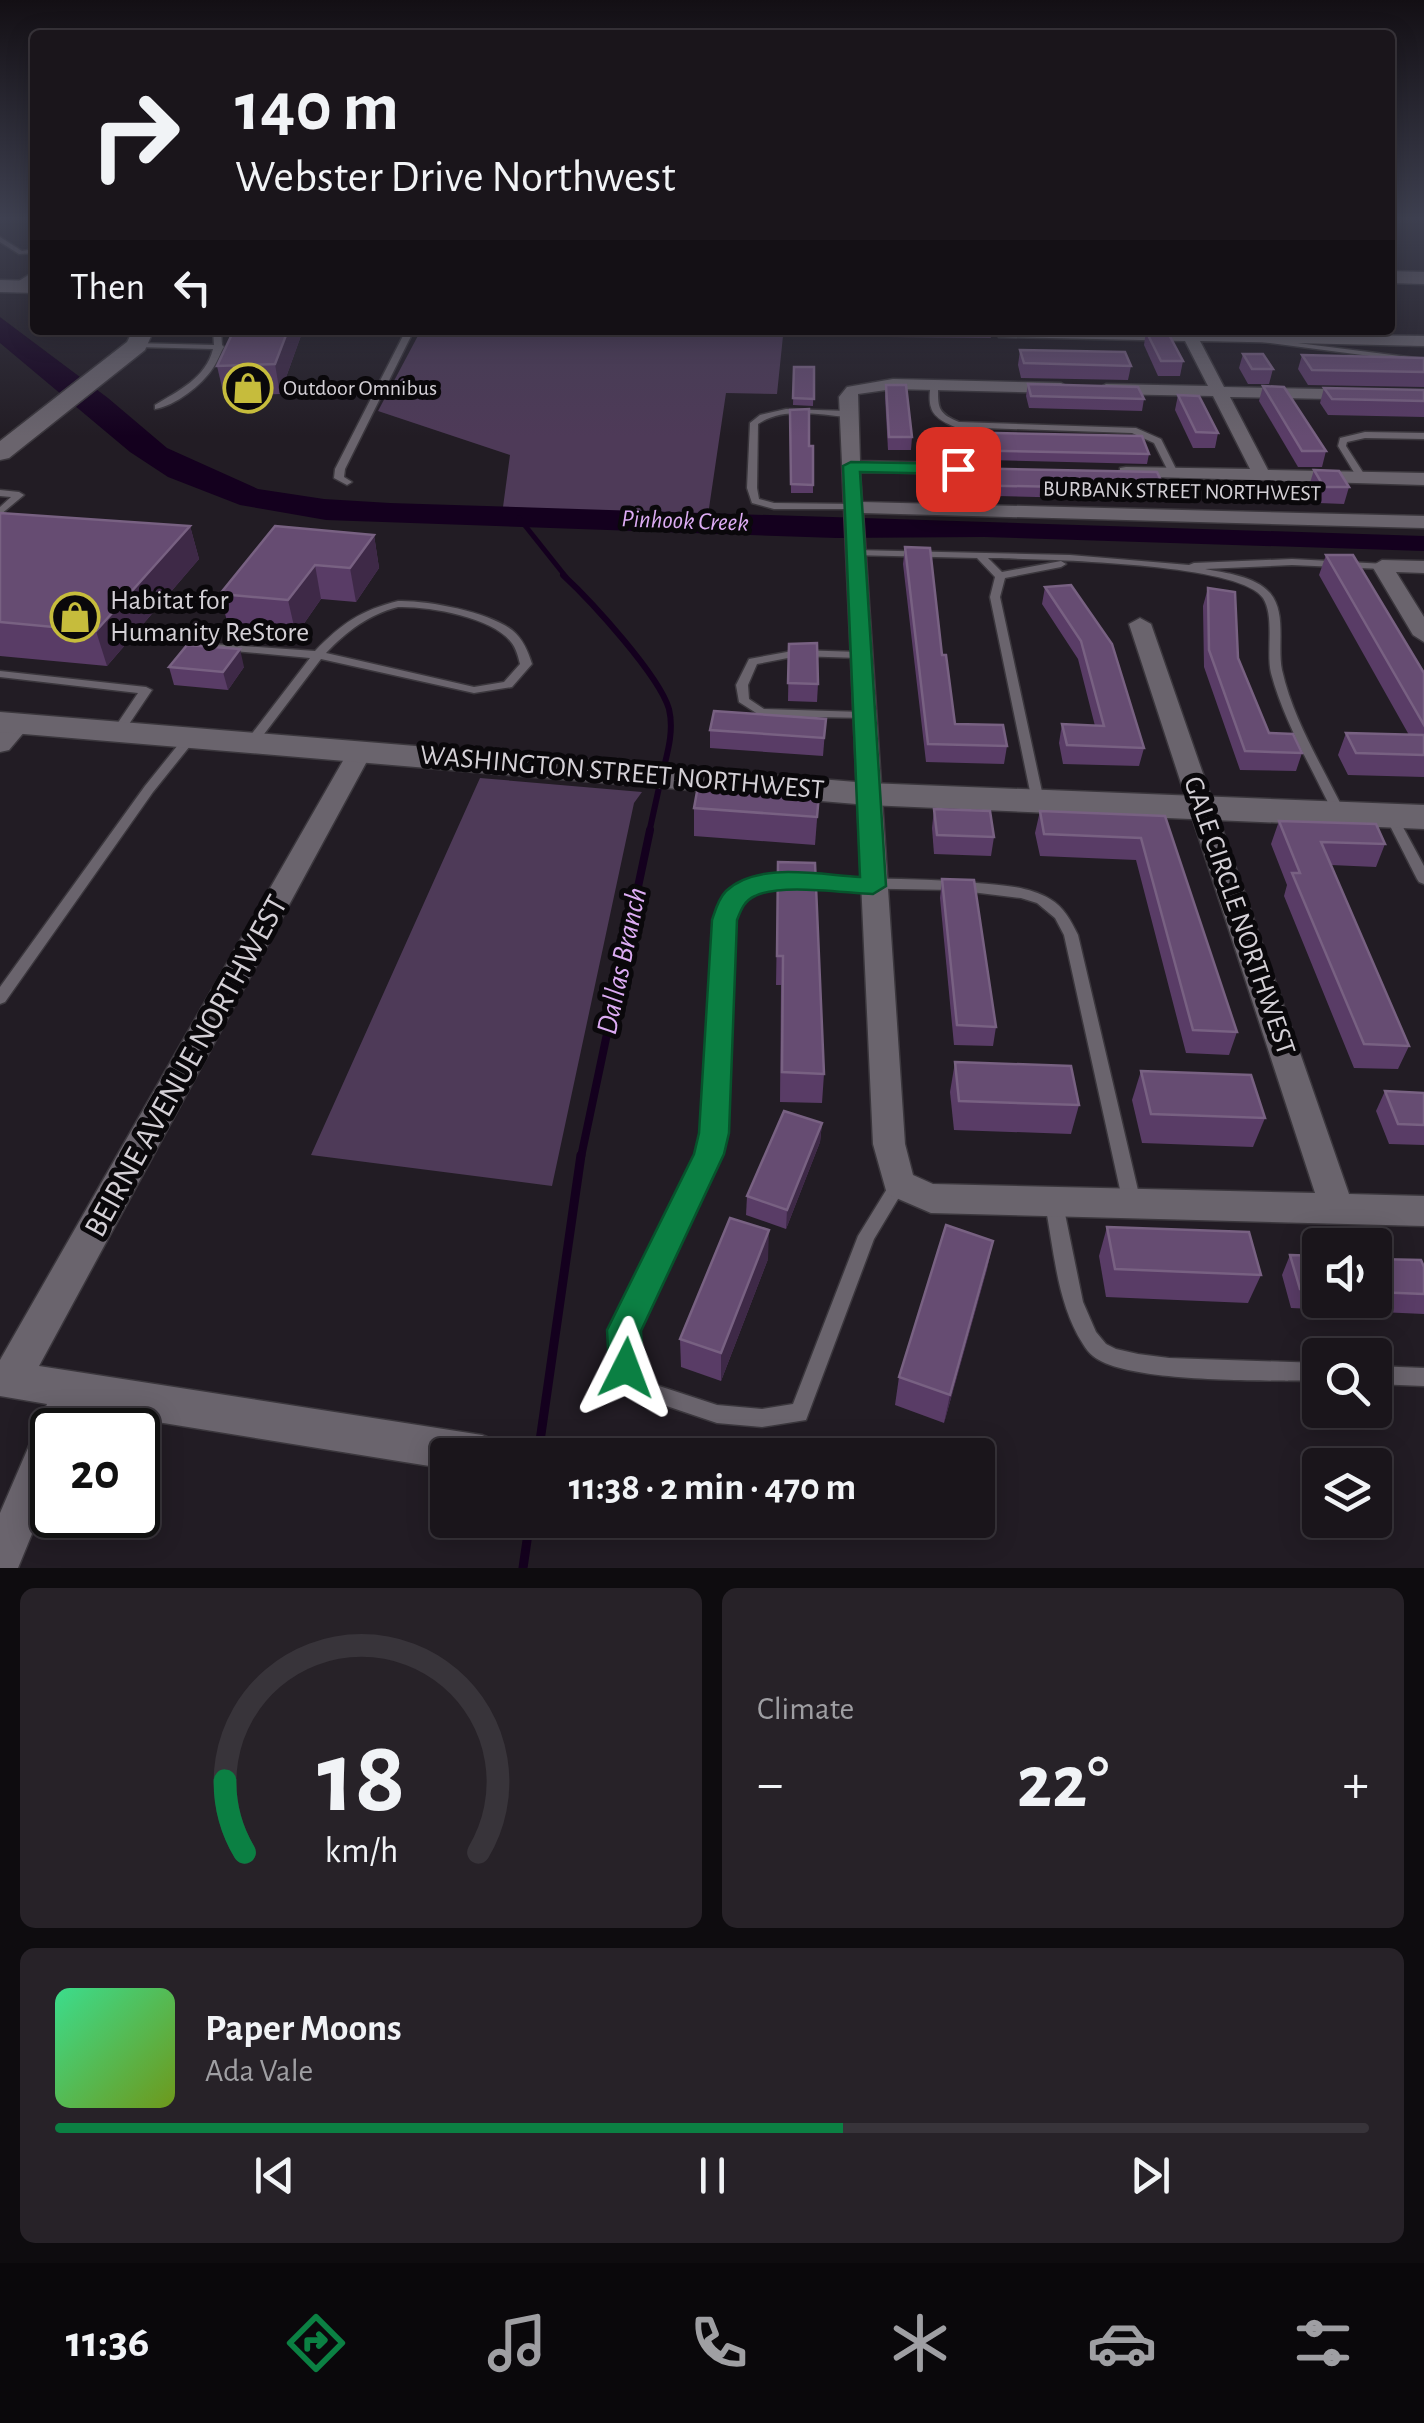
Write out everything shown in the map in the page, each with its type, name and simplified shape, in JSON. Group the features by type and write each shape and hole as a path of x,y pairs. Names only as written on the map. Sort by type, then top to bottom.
{"main road":[{"path":"0,453 15,426 143,335"},
{"name":"WASHINGTON STREET NORTHWEST","path":"6,730 251,742 868,794 1408,816"}],"street":[{"path":"1142,335 1315,335"},
{"path":"1352,335 1424,340"},
{"path":"1190,336 1262,475"},
{"path":"1424,396 881,385 853,390 848,397 859,655 889,1144 899,1184 931,1198 1424,1211"},
{"path":"851,466 1002,470"},
{"path":"1097,472 1424,479"},
{"name":"BURBANK STREET NORTHWEST","path":"854,507 1424,522"},
{"path":"1382,566 1424,567"},
{"path":"1382,566 1424,635"},
{"name":"GALE CIRCLE NORTHWEST","path":"1140,624 1337,1208"},
{"name":"BEIRNE AVENUE NORTHWEST","path":"6,1379 360,752"},
{"path":"6,1379 430,1447"},
{"path":"65,1408 72,1389"},
{"path":"0,1562 30,1490"}],"lane":[{"path":"150,335 220,347"},
{"path":"158,407 212,367 220,347 217,335"},
{"path":"348,482 339,478 340,469 407,335"},
{"path":"1250,338 1424,361"},
{"path":"934,385 934,405 941,418 958,425 1133,430 1158,441 1173,473"},
{"name":"BURBANK STREET NORTHWEST","path":"848,414 773,413 760,417 754,423 752,488 755,501 774,506 854,507"},
{"path":"1361,477 1342,446 1343,440 1365,435 1424,436"},
{"path":"0,493 20,496 0,512"},
{"path":"855,551 1088,558 1186,567 1253,563 1382,566"},
{"path":"980,557 1000,576"},
{"path":"1000,576 1088,558"},
{"path":"1253,563 1253,584"},
{"path":"1186,567 1253,584 1265,593 1272,605 1277,674 1338,813"},
{"path":"1000,576 995,597 1038,800"},
{"path":"201,645 318,655 474,690 508,684 526,664 523,648 506,629 417,604 378,609 351,623 318,655 251,742"},
{"path":"859,655 768,655 753,660 742,685 742,700 761,712 863,716"},
{"path":"0,674 146,690 116,733"},
{"path":"0,998 190,738"},
{"path":"1408,816 1424,879"},
{"path":"899,1184 866,1236 799,1412 762,1418 716,1414 650,1392 626,1368 624,1330 709,1154 714,1133 724,920 732,899 749,887 776,882 994,889 1039,898 1063,916 1071,935 1132,1203"},
{"path":"1054,1201 1075,1310 1099,1350 1136,1364 1302,1371"},
{"path":"1392,1376 1424,1377"}],"shaded area":[{"path":"418,335 990,335 991,338 783,336 777,394 726,393 708,515 503,507 510,455 378,411"},
{"path":"480,778 642,792 634,803 552,1186 311,1155"}],"water":[{"name":"Pinhook Creek","path":"0,317 167,448 258,489 390,503 1424,536 1424,551 984,537 836,538 326,520 240,505 168,477 130,452 0,343"}],"building":[{"path":"232,335 286,335 275,364 217,366"},
{"path":"1148,335 1169,335 1183,361 1161,361"},
{"path":"1020,350 1125,352 1131,366 1024,363"},
{"path":"1243,354 1263,354 1273,369 1252,369"},
{"path":"1302,355 1424,358 1424,372 1312,370"},
{"path":"794,367 814,367 814,399 793,398"},
{"path":"1028,384 1138,387 1144,399 1031,396"},
{"path":"886,385 906,385 912,437 889,437"},
{"path":"1263,386 1284,387 1326,451 1302,451"},
{"path":"1324,388 1424,390 1424,401 1332,399"},
{"path":"1178,395 1199,396 1218,433 1196,432"},
{"path":"809,409 813,485 791,484 790,410"},
{"path":"948,432 1142,436 1149,454 951,450"},
{"path":"955,468 1157,472 1165,489 958,485"},
{"path":"1314,470 1339,471 1349,487 1324,487"},
{"path":"0,513 190,526 96,631 0,622"},
{"path":"275,526 374,535 350,568 315,565 288,600 220,594"},
{"path":"905,547 930,548 942,655 946,655 955,724 1003,725 1007,746 928,744"},
{"path":"1326,555 1353,555 1424,673 1424,725"},
{"path":"1071,585 1112,644 1144,748 1067,745 1062,724 1104,726 1081,641 1045,587"},
{"path":"1208,588 1235,592 1238,658 1269,733 1293,734 1302,753 1245,751 1209,650"},
{"path":"817,643 818,684 788,683 789,644"},
{"path":"187,645 240,649 223,672 169,667"},
{"path":"714,711 826,719 824,738 710,730"},
{"path":"1346,733 1424,735 1424,755 1356,753"},
{"path":"698,786 819,794 817,817 694,808"},
{"path":"934,809 990,811 994,837 937,835"},
{"path":"1040,811 1165,816 1237,1032 1193,1030 1141,838 1044,834"},
{"path":"1279,821 1376,824 1385,844 1321,842 1409,1046 1364,1044 1292,873 1300,873"},
{"path":"778,862 815,863 824,1074 782,1072 783,956 777,956"},
{"path":"942,879 974,880 996,1027 957,1025"},
{"path":"955,1062 1071,1066 1079,1105 959,1101"},
{"path":"1141,1071 1251,1075 1265,1118 1151,1114"},
{"path":"1385,1091 1424,1093 1424,1125 1398,1124"},
{"path":"784,1111 822,1123 787,1210 747,1196"},
{"path":"730,1218 769,1230 721,1353 680,1339"},
{"path":"946,1225 993,1241 950,1395 899,1377"},
{"path":"1107,1227 1249,1232 1261,1275 1115,1269"},
{"path":"1290,1255 1302,1255 1300,1289"},
{"path":"1392,1259 1421,1260 1424,1294 1392,1293"}],"waterway":[{"name":"Dallas Branch","path":"519,518 566,577"},
{"name":"Dallas Branch","path":"563,575 623,639 663,695 671,725 663,771"},
{"name":"Dallas Branch","path":"649,833 660,783"},
{"name":"Dallas Branch","path":"581,1157 650,830"},
{"name":"Dallas Branch","path":"540,1438 581,1155"},
{"name":"Dallas Branch","path":"523,1568 527,1538"}],"place":[{"name":"Outdoor Omnibus","path":"248,388"},
{"name":"Habitat for Humanity ReStore","path":"75,617"}],"route":[{"path":"626,1368 624,1330 709,1154 714,1133 724,920 732,899 749,887 776,882 873,886 851,466 958,469"}]}
